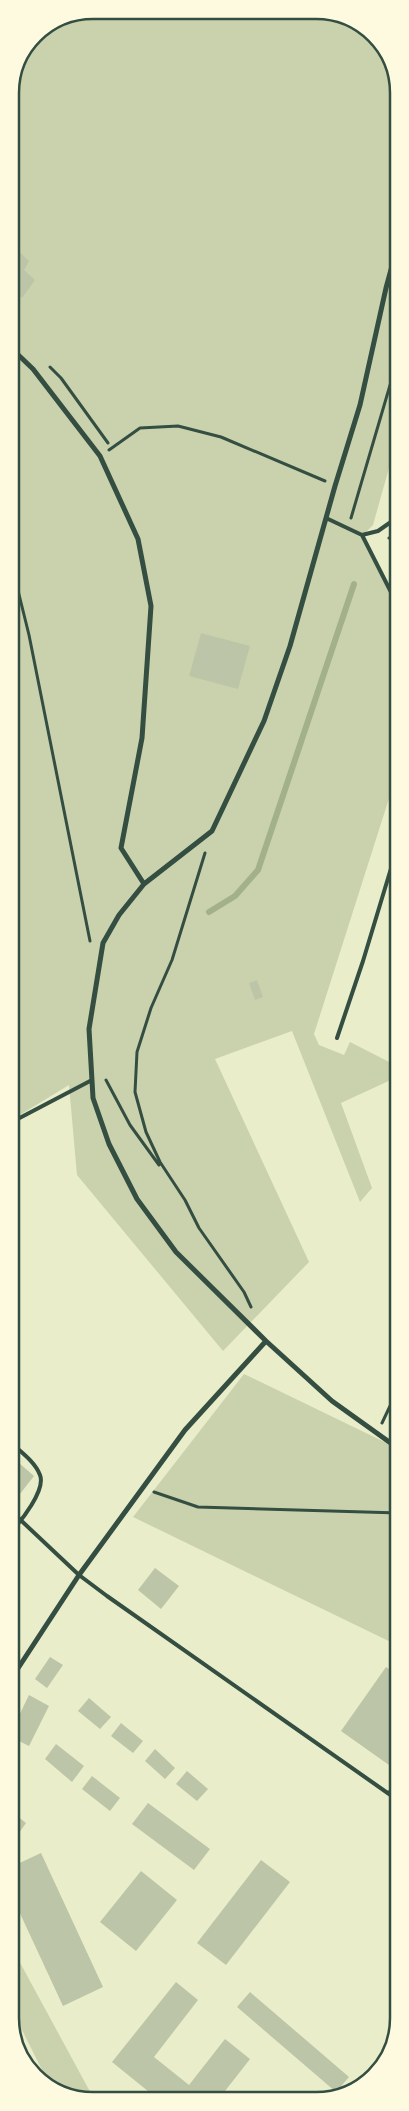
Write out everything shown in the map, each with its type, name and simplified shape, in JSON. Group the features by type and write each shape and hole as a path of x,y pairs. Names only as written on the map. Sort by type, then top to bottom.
{"street":[{"path":"390,273 360,405 290,646 266,715 212,831 144,884 119,915 103,943 89,1029 93,1098 109,1144 137,1199 176,1252 266,1341 332,1401 390,1443"},
{"path":"19,356 33,369 100,456 138,539 151,606 142,738 121,848 144,884"},
{"path":"19,1667 79,1574 186,1430 266,1341"}],"lane":[{"path":"326,518 362,535 390,590"},
{"path":"362,535 378,531 390,523"},
{"path":"337,1038 363,961 390,869"},
{"path":"19,1118 92,1080"},
{"path":"19,1451 35,1465 41,1476 41,1486 21,1521 79,1574 388,1793"}],"path":[{"path":"61,378 112,448"},
{"path":"348,528 390,385"},
{"path":"100,456 140,428 178,426 221,438 335,486"},
{"path":"19,596 91,946"},
{"path":"212,831 172,960 151,1008 137,1052 135,1092 146,1132 160,1162 185,1200 199,1228 244,1292 252,1308"},
{"path":"103,1075 130,1125 185,1200"},
{"path":"377,1434 390,1406"},
{"path":"143,1488 198,1508 390,1513"}],"green space":[{"path":"79,20 330,20 353,29 375,48 383,60 390,83 390,464 373,525 363,535 390,590 390,795 314,1034 319,1045 344,1055 350,1042 390,1062 390,1080 341,1103 372,1188 360,1202 292,1031 215,1059 309,1262 223,1351 77,1175 69,1085 19,1116 19,88 21,74 26,60 44,37 56,29"},
{"path":"244,1374 390,1445 390,1642 133,1517"},
{"path":"19,1961 90,2092 69,2088 56,2082 43,2072 19,2024"}],"building":[{"path":"19,252 29,261 24,270 35,280 22,298 19,295"},
{"path":"201,633 250,646 238,689 189,676"},
{"path":"257,980 263,997 255,1000 249,983"},
{"path":"19,1463 34,1476 19,1495"},
{"path":"155,1568 179,1586 161,1609 138,1590"},
{"path":"50,1657 63,1665 47,1688 35,1679"},
{"path":"386,1667 390,1670 389,1765 341,1731"},
{"path":"29,1695 49,1706 29,1746 19,1741 19,1716"},
{"path":"89,1698 111,1717 100,1729 78,1711"},
{"path":"121,1723 143,1741 133,1753 111,1736"},
{"path":"56,1744 84,1766 72,1782 45,1759"},
{"path":"155,1749 175,1768 165,1779 145,1761"},
{"path":"187,1771 208,1789 197,1801 176,1784"},
{"path":"92,1776 120,1798 110,1811 82,1789"},
{"path":"148,1803 210,1849 194,1870 132,1824"},
{"path":"19,1817 26,1823 19,1833"},
{"path":"41,1853 103,1987 63,2006 19,1911 19,1863"},
{"path":"261,1860 290,1882 226,1965 197,1943"},
{"path":"141,1871 177,1900 136,1951 100,1922"},
{"path":"176,1982 198,2000 154,2057 189,2085 225,2039 250,2059 224,2092 149,2092 112,2062"},
{"path":"250,1992 349,2077 339,2088 334,2090 237,2007"}],"waterway":[{"path":"209,912 235,896 258,870 354,584"}]}
